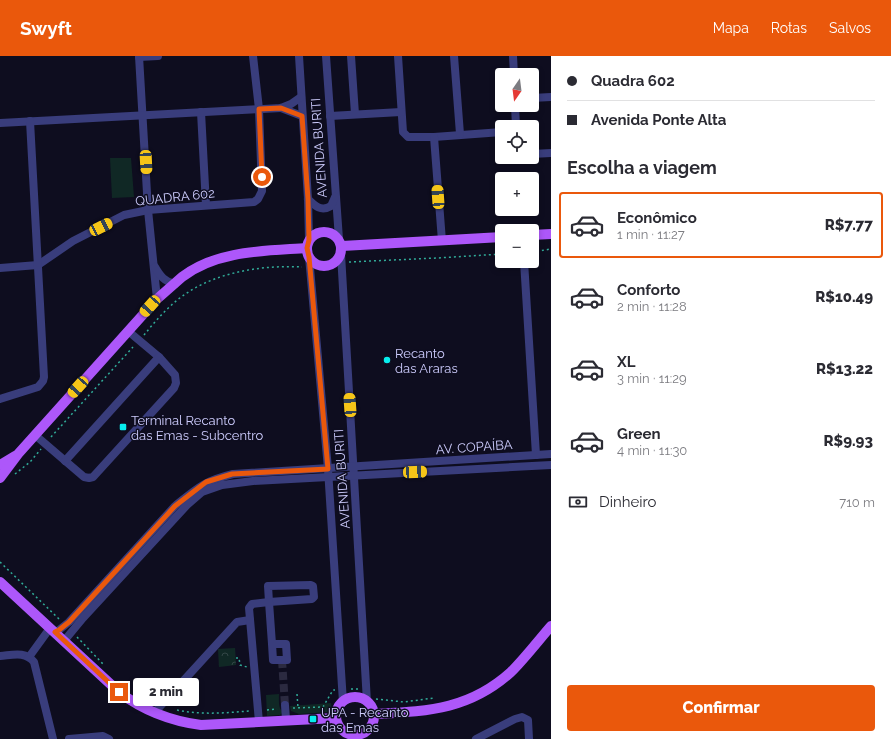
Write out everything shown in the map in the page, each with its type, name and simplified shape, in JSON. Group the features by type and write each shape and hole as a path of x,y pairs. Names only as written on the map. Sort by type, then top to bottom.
{"main road":[{"path":"326,231 335,235 341,251 334,263 323,266 312,261 308,248 316,233 326,231"},
{"path":"539,235 551,234"},
{"path":"341,251 495,237"},
{"path":"0,478 18,454 128,331 157,299 183,276 227,256 245,253 308,248"},
{"path":"0,464 18,454"},
{"path":"1,584 128,699 158,710 183,723 201,725 336,718 341,734 356,736 369,734 374,720 374,714 417,712 441,709 470,699 489,689 511,671 551,626"},
{"path":"343,702 358,697 367,698"},
{"name":"AVENIDA BURITI","path":"367,698 374,714"},
{"name":"AVENIDA BURITI","path":"336,718 337,709 343,702"}],"street":[{"path":"157,299 148,210 144,115 139,57 158,56"},
{"name":"QUADRA 602","path":"38,265 73,241 124,215 148,210 254,202 261,195 262,191 259,109 253,56"},
{"name":"AVENIDA BURITI","path":"299,56 308,199 308,248 328,473 343,702"},
{"name":"AVENIDA BURITI","path":"326,56 335,197 341,251 367,698"},
{"path":"351,56 355,114"},
{"path":"398,56 402,132 408,138 495,132"},
{"path":"454,56 460,134"},
{"path":"513,56 514,68"},
{"path":"0,123 281,108 291,104 301,97"},
{"path":"539,98 551,97"},
{"path":"281,108 302,116"},
{"path":"201,112 206,205"},
{"path":"330,116 400,112"},
{"path":"0,399 38,387 43,381 44,377 30,121"},
{"path":"434,137 442,241"},
{"path":"539,154 551,153"},
{"path":"308,199 315,206 324,209 331,206 335,197"},
{"path":"0,268 38,265"},
{"path":"154,267 164,279 169,283 175,284"},
{"path":"524,268 536,455"},
{"path":"35,435 84,477 89,478 93,476 174,388 176,383 175,375 159,357 128,331"},
{"path":"65,461 159,357"},
{"name":"AV. COPAÍBA","path":"64,641 83,618 187,505 202,492 222,485 328,473 354,467 551,454"},
{"name":"AV. COPAÍBA","path":"29,657 52,630 65,625 175,506 206,482 232,474 328,473 355,476 551,465"},
{"path":"259,722 249,608 255,603 269,602 312,599 314,597 314,586 268,586 269,602 272,644"},
{"path":"158,710 237,622 250,620"},
{"path":"0,656 20,654 29,657 34,662 53,739"},
{"path":"286,707 286,720"},
{"path":"476,739 515,719 522,717 528,720 529,739"},
{"path":"69,739 106,738"}],"path":[{"path":"539,251 551,249"},
{"path":"30,462 170,306 190,291 214,279 240,271 291,267 325,269 341,251 349,262 495,254"},
{"path":"0,562 65,625"},
{"path":"72,632 105,665"},
{"path":"158,710 168,708 192,713 216,713 258,711 286,707 323,707 333,690 357,688 367,698 376,700 404,702 441,698"},
{"path":"297,694 298,708"}],"green space":[{"path":"110,158 131,158 134,197 112,198"},
{"path":"235,648 236,665 219,667 218,649"},
{"path":"279,694 280,707 281,711 283,712 280,715 267,716 266,695"},
{"path":"331,703 332,712 299,714 291,711 290,706"}],"tunnel":[{"path":"282,660 285,705"}],"place":[{"name":"Recanto das Araras","path":"387,360"},
{"name":"Terminal Recanto das Emas - Subcentro","path":"123,427"},
{"name":"UPA - Recanto das Emas","path":"313,719"}],"route":[{"path":"119,692 55,632 69,622 175,506 206,482 232,474 328,469 309,257 307,253 307,244 309,240 308,199 302,116 281,108 259,109 262,177"}]}
